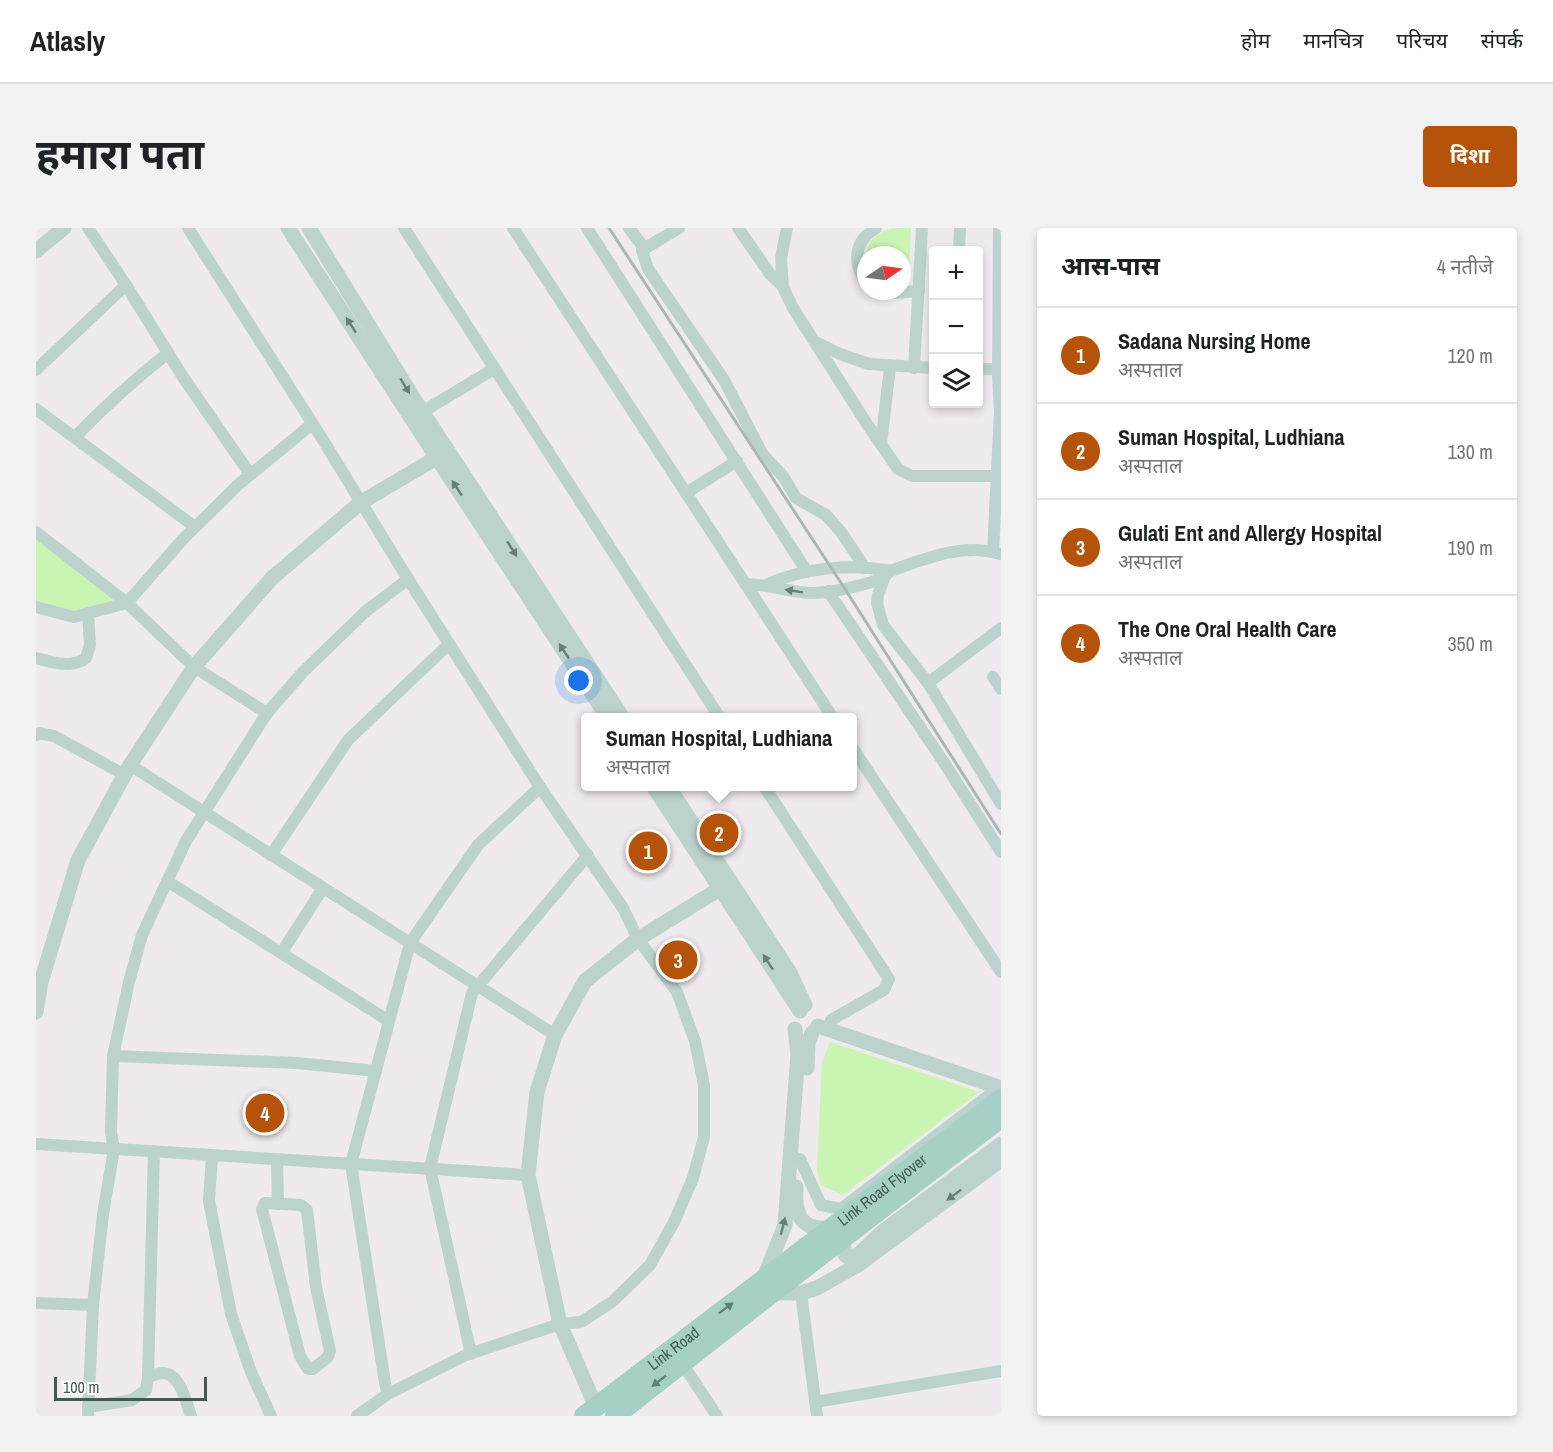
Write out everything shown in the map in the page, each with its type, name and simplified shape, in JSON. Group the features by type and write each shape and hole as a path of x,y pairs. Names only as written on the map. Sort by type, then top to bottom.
{"main road":[{"name":"Link Road Flyover","path":"767,1287 793,1278 837,1233 1001,1088"},
{"name":"Link Road Flyover","path":"837,1233 1001,1118"},
{"name":"Link Road","path":"615,1416 682,1363 767,1287"},
{"name":"Link Road","path":"590,1412 767,1287"}],"street":[{"path":"36,251 64,228"},
{"path":"88,228 168,353 250,474"},
{"path":"188,228 540,787 623,908 638,939 677,992 695,1041 704,1085 704,1137 693,1178 674,1222 650,1265 612,1302 581,1322 560,1324 471,1354 388,1394 357,1416"},
{"path":"288,228 619,713"},
{"path":"309,228 422,412 442,455 605,713"},
{"path":"404,228 717,713"},
{"path":"513,228 830,713"},
{"path":"588,228 807,572"},
{"path":"629,228 645,249"},
{"path":"679,228 642,250 648,269 724,380 763,454 783,476 796,498 826,515 841,532 865,568"},
{"path":"738,228 770,274 783,286"},
{"path":"787,228 781,258 783,286 793,308 898,469 912,476 998,476"},
{"path":"858,246 863,237 876,228"},
{"path":"914,368 922,228"},
{"path":"959,246 960,228"},
{"path":"745,584 766,585 798,592 845,589 930,557 951,552 974,549 997,553 1000,412 999,228"},
{"path":"36,370 126,285"},
{"path":"911,292 919,291"},
{"path":"817,343 860,361 890,367 929,368"},
{"path":"75,437 98,412 168,353"},
{"path":"881,444 890,367"},
{"path":"422,412 494,369"},
{"path":"983,369 998,369"},
{"path":"36,409 195,527"},
{"path":"36,608 74,617 127,603 195,527 250,474 312,424"},
{"path":"36,1012 41,982 78,860 127,770 194,667 272,578 360,503 442,455"},
{"path":"686,493 737,461"},
{"path":"36,532 127,603 194,667 267,713"},
{"path":"766,585 807,572 865,568 888,574"},
{"path":"888,574 878,595 879,615 886,630 928,683 1001,804"},
{"path":"154,1151 146,1390 132,1400 88,1411 93,1305 103,1214 114,1149 111,1132 113,1056 142,935 186,841 267,713 303,672 365,612 408,579"},
{"path":"828,591 943,761 1001,852"},
{"path":"36,658 75,664 86,658 90,645 88,614"},
{"path":"928,683 1001,628"},
{"path":"271,855 348,740 449,644"},
{"path":"993,677 1001,688"},
{"path":"36,735 39,732 54,736 127,770 204,812 555,1035"},
{"path":"857,755 1001,972"},
{"path":"388,1394 351,1164 410,943 478,845 540,787"},
{"path":"658,791 725,885 814,1020 1001,1088"},
{"path":"671,791 725,885"},
{"path":"767,791 889,980 884,990 814,1020 807,1035 800,1034 795,1029 798,1054 785,1225 767,1287"},
{"path":"471,1354 430,1168 472,993 588,855"},
{"path":"167,881 389,1021"},
{"path":"590,1412 560,1324 528,1174 537,1092 555,1035 585,981 638,939 725,885"},
{"path":"282,952 323,888"},
{"path":"814,1020 808,1043 796,1195 797,1212 804,1223 817,1229 837,1233 843,1251 848,1257 855,1257 869,1243 1001,1144"},
{"path":"113,1056 297,1064 376,1071"},
{"path":"800,1159 821,1205 841,1209 1001,1088"},
{"path":"36,1144 528,1174"},
{"path":"212,1155 209,1201 231,1314 251,1372 271,1416"},
{"path":"277,1159 279,1204"},
{"path":"793,1278 817,1288 858,1265 1001,1160"},
{"path":"265,1203 279,1204 301,1205 307,1210 316,1287 330,1351 328,1357 314,1369 308,1369 300,1356 262,1209 265,1203"},
{"path":"793,1278 817,1416"},
{"path":"36,1303 93,1305"},
{"path":"682,1363 717,1416"},
{"path":"815,1402 1001,1371"},
{"path":"148,1377 162,1373 171,1375 178,1382 191,1416"}],"green space":[{"path":"892,228 911,228 910,246 868,246 875,237"},
{"path":"36,534 121,601 75,614 36,605"},
{"path":"830,1042 979,1092 843,1195 821,1185 817,1170 822,1062"}],"railway":[{"path":"609,228 845,589 1001,834"}],"place":[{"name":"Suman Hospital, Ludhiana","path":"719,833"},
{"name":"Sadana Nursing Home","path":"648,851"},
{"name":"Gulati Ent and Allergy Hospital","path":"678,960"},
{"name":"The One Oral Health Care","path":"265,1113"}]}
